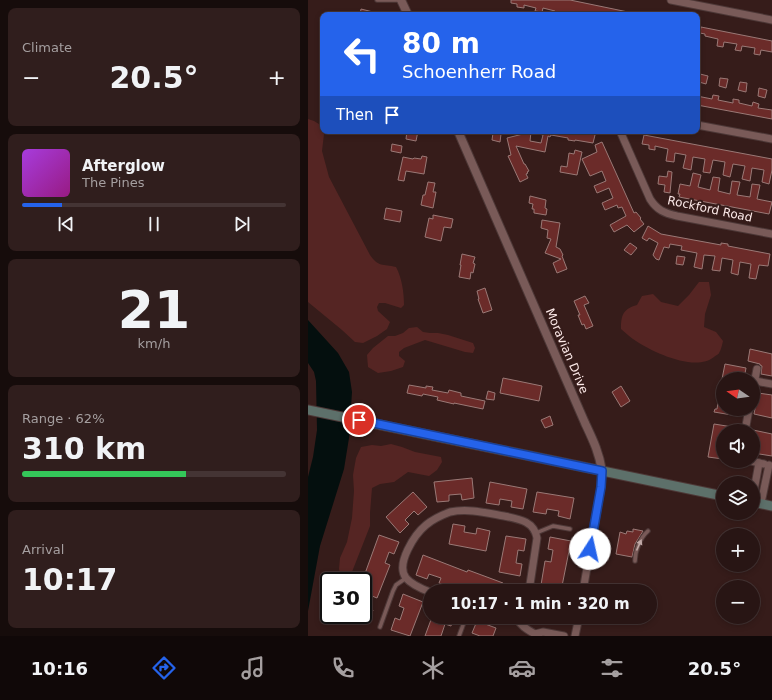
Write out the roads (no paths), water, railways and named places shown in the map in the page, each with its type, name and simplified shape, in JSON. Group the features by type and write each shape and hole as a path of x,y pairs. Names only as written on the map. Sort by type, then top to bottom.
{"main road":[{"path":"308,410 372,422 716,495"},
{"path":"760,503 772,506"}],"street":[{"path":"401,0 407,12"},
{"path":"670,0 772,20"},
{"path":"700,126 772,139"},
{"name":"Moravian Drive","path":"459,134 594,441 600,458 602,471 601,487 584,584"},
{"name":"Rockford Road","path":"621,134 650,199 654,206 659,210 677,216 772,234"},
{"path":"760,382 772,384"},
{"path":"760,463 770,465 760,493"},
{"path":"423,589 414,585 406,578 403,563 412,541 426,524 441,515 461,510 499,515 521,520 531,526 538,538 530,584"},
{"path":"521,624 524,628 539,634 564,636"},
{"path":"575,636 577,624"}],"lane":[{"path":"377,0 401,0"},
{"path":"536,533 553,526 570,529"},
{"path":"635,561 635,555 644,535 648,531"},
{"path":"380,627 396,585 406,578"},
{"path":"459,636 463,624"}]}
